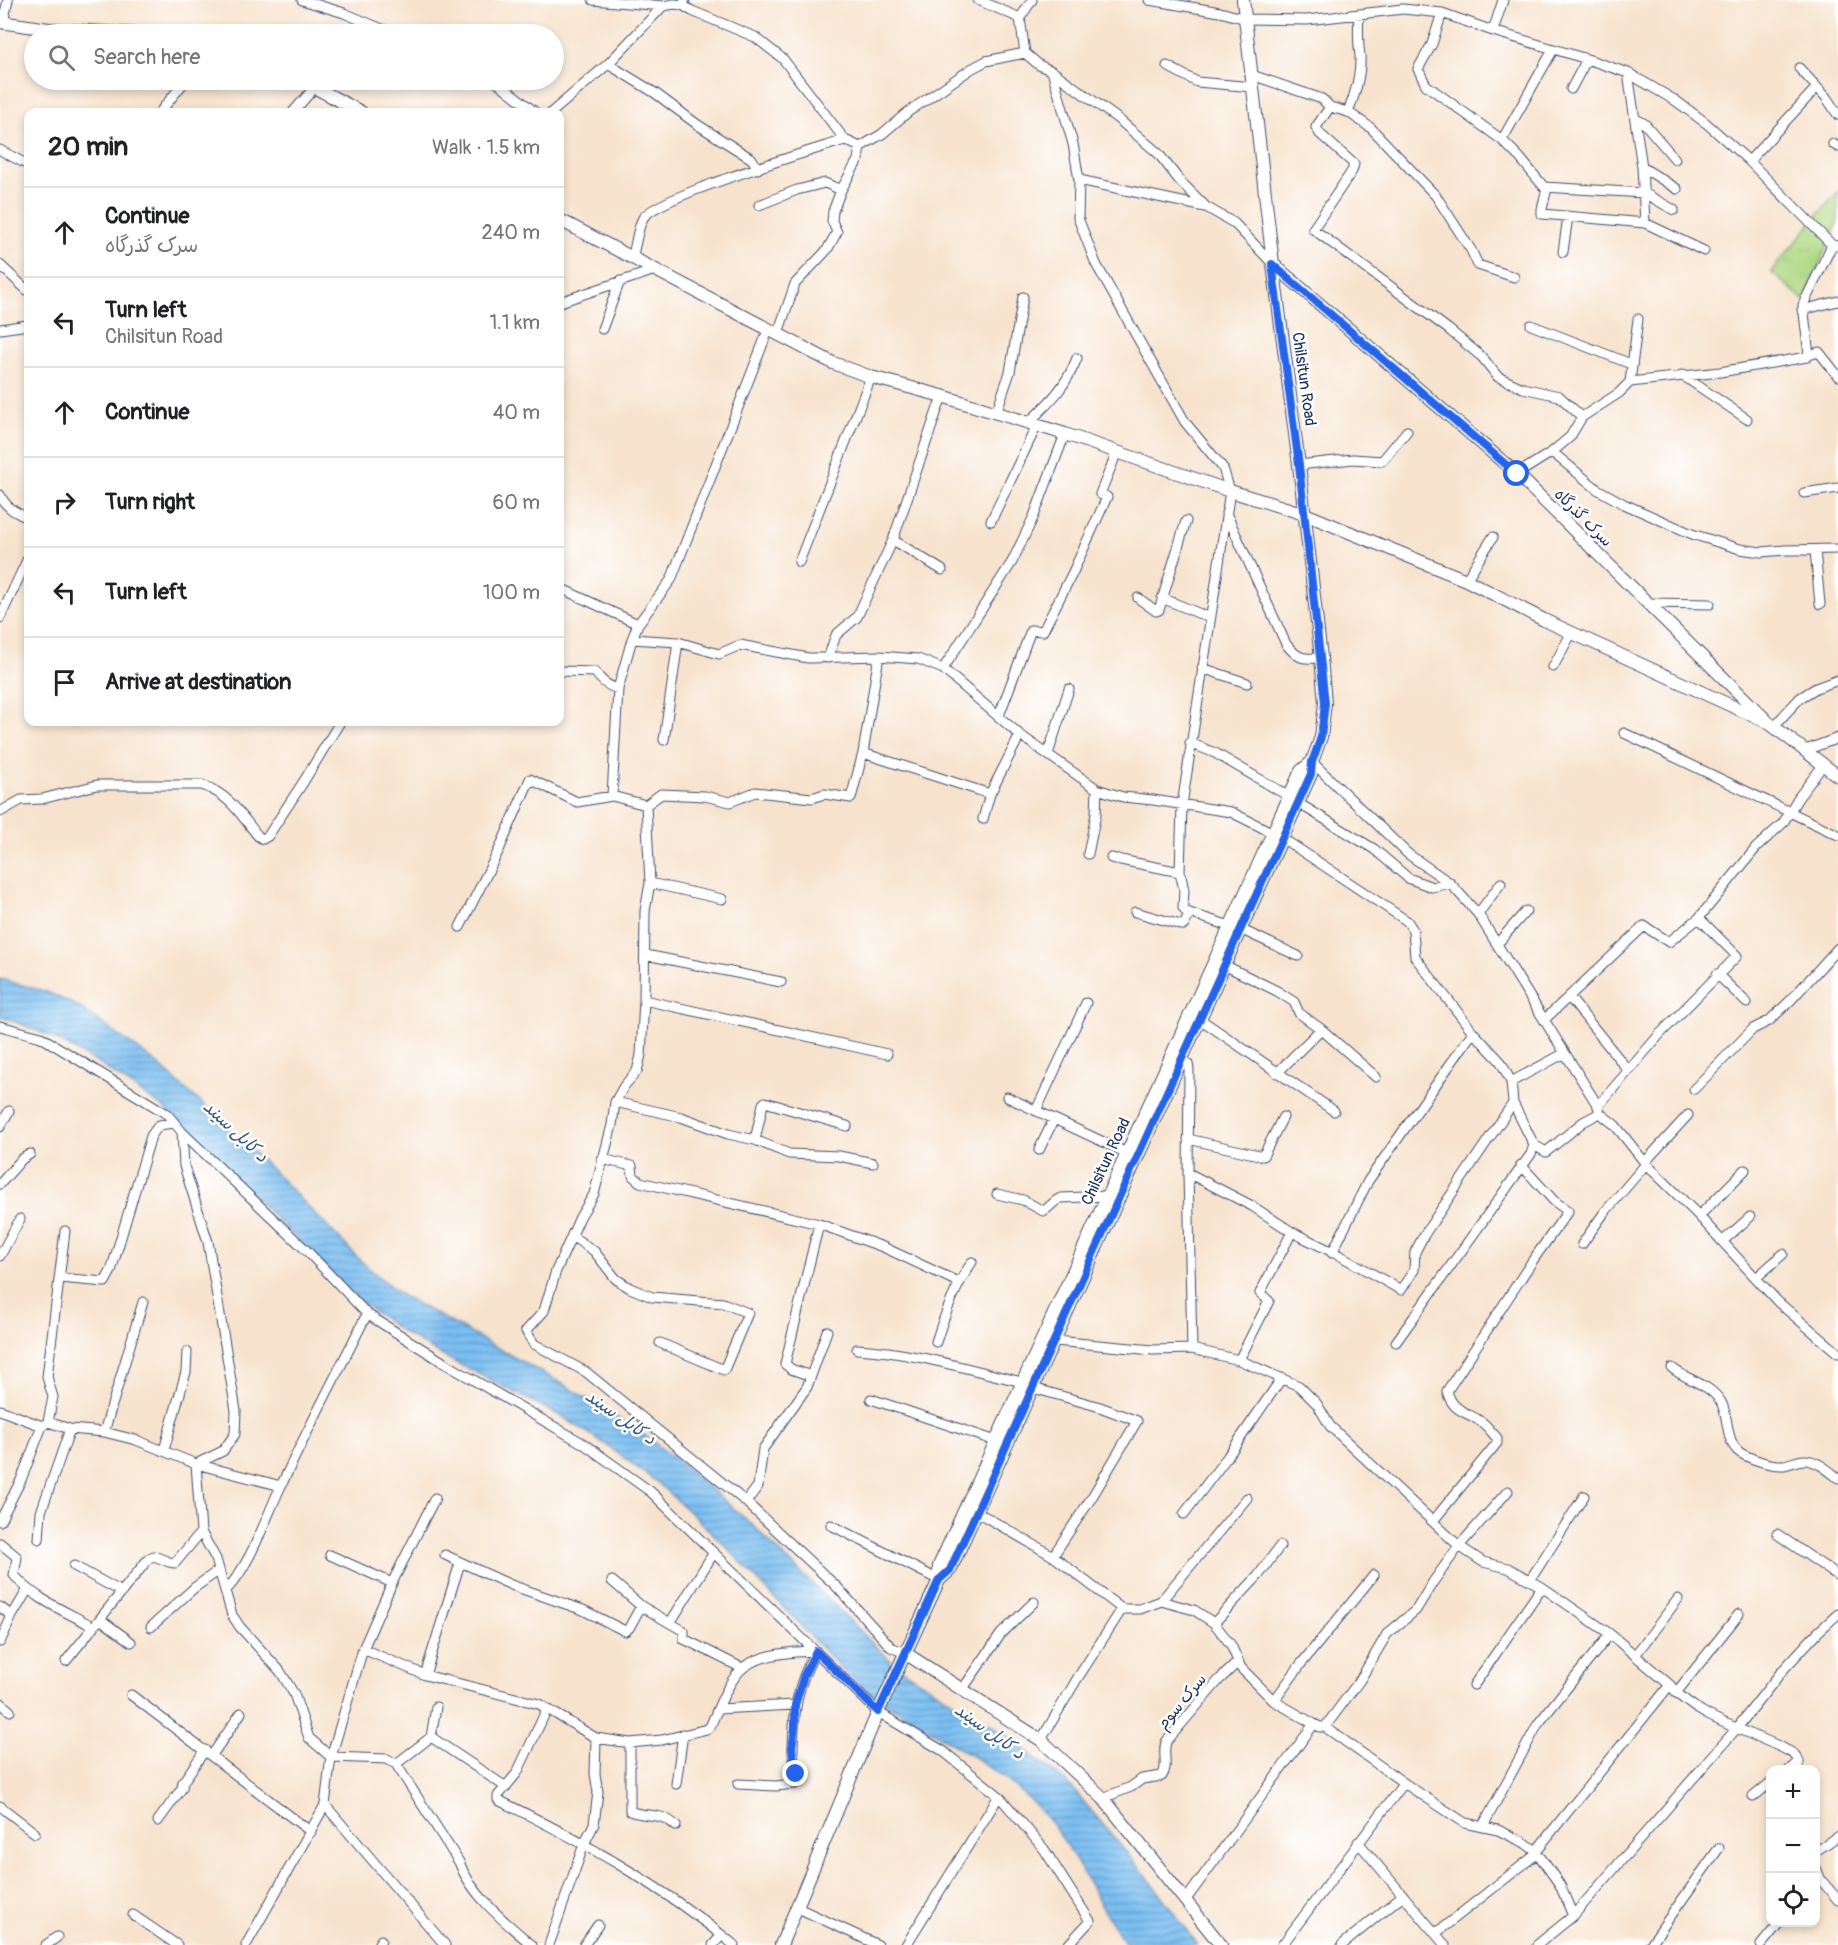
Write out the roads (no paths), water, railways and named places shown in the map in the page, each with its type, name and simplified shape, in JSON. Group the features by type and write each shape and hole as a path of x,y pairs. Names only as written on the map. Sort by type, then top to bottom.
{"main road":[{"name":"Chilsitun Road","path":"782,1945 902,1659 939,1580 950,1570 977,1512 1107,1196 1294,800 1311,774 1312,762 1321,737 1325,703 1321,658 1299,465 1272,264 1243,0"},
{"path":"2,22 24,25"},
{"path":"321,90 354,108"},
{"path":"564,222 833,363 871,377 1065,434 1230,491 1305,514 1466,580 1572,632 1772,724"},
{"name":"سرک گذرگاه","path":"1272,264 1517,474 1772,724 1838,776"},
{"name":"Chilsitun Road","path":"939,1580 939,1566 996,1441 1055,1341 1224,965 1235,927"},
{"path":"902,1659 962,1690 1041,1740 1103,1798 1221,1945"}],"street":[{"path":"2,22 8,0"},
{"path":"302,0 370,24"},
{"path":"593,0 663,6 683,2 755,38 783,59 845,140 860,147"},
{"path":"978,0 1020,18"},
{"path":"1032,0 1020,18 1025,53 1118,119 1158,153 1179,180 1206,207 1234,223 1272,264"},
{"path":"1149,0 1220,12 1246,19 1307,20 1403,9 1442,14 1628,73 1676,101 1706,123 1749,161 1835,245 1802,310 1809,355"},
{"path":"1493,32 1503,0"},
{"path":"557,108 608,64 663,6"},
{"path":"1348,112 1356,93 1360,56 1357,44 1359,14"},
{"path":"1442,14 1431,44 1418,69 1426,85 1502,140 1544,187 1644,193 1674,210"},
{"path":"1502,140 1553,50"},
{"path":"860,147 882,134 908,112 986,60 1025,53"},
{"path":"1571,89 1587,59"},
{"path":"608,64 752,159 758,169"},
{"path":"1167,66 1197,82 1252,81 1305,92 1322,99 1330,106 1348,112 1371,128 1436,196 1471,250 1478,265 1514,277"},
{"path":"1799,68 1826,97 1838,115"},
{"path":"1052,71 1067,121 1078,180 1078,218 1096,264 1185,422 1223,468 1230,491 1182,805 1180,872 1184,890 1183,909 1235,927 1298,956"},
{"path":"1628,73 1642,167 1645,223"},
{"path":"1749,161 1817,87"},
{"path":"163,108 178,90"},
{"path":"297,108 312,90"},
{"path":"507,90 530,108"},
{"path":"1330,106 1317,127 1320,134 1354,164 1352,171 1313,229 1448,329 1482,357 1498,377 1523,388 1559,396 1582,417"},
{"path":"1636,118 1645,124 1675,159"},
{"path":"632,258 643,219 649,212 690,192 845,140"},
{"path":"612,796 618,688 632,639 638,624 671,580 795,284 827,250 837,232 832,221 833,211 841,190 858,160 860,147"},
{"path":"0,150 24,163"},
{"path":"1642,167 1677,189"},
{"path":"1078,180 1206,207"},
{"path":"759,205 797,190 825,183 841,190"},
{"path":"1547,188 1542,214 1645,223 1704,251"},
{"path":"1563,252 1568,216"},
{"path":"0,265 24,287"},
{"path":"564,301 655,270"},
{"path":"602,329 620,281"},
{"path":"996,413 1010,372 1023,297"},
{"path":"1802,310 1838,301"},
{"path":"1630,382 1638,319"},
{"path":"0,329 24,325"},
{"path":"1531,325 1632,364"},
{"path":"1517,474 1552,452 1570,436 1582,417 1619,393 1630,382 1720,372 1820,353 1838,376"},
{"path":"991,521 1032,424 1070,377 1077,358"},
{"path":"1682,375 1747,419"},
{"path":"799,562 871,377"},
{"path":"828,658 836,635 857,617 892,540 942,396"},
{"path":"1299,465 1353,459 1382,461 1407,431"},
{"path":"943,669 1012,561 1034,516 1065,434"},
{"path":"999,716 1031,630 1042,631 1073,572 1107,497 1100,494 1116,452"},
{"path":"1552,452 1597,489 1624,504 1692,534 1740,549 1761,552 1838,549"},
{"path":"1804,494 1838,488"},
{"path":"0,495 11,510 24,516"},
{"path":"1226,513 1286,644 1295,656 1306,659 1321,658"},
{"path":"1138,598 1158,611 1186,521"},
{"path":"1466,580 1493,537"},
{"path":"892,540 942,570"},
{"path":"1815,549 1820,604"},
{"path":"0,618 24,567"},
{"path":"564,590 638,624"},
{"path":"1162,598 1210,618"},
{"path":"1648,603 1710,604"},
{"path":"1553,667 1572,632"},
{"path":"632,639 678,642 719,654 740,645 808,658 879,656 918,659 943,669 1020,735 1097,789 1123,797 1231,812 1278,835 1407,921 1413,930 1415,957 1473,1032 1501,1062 1511,1082 1513,1103 1534,1145 1546,1152 1599,1110 1628,1070 1717,974 1737,956 1699,918"},
{"path":"664,740 678,642"},
{"path":"646,805 661,794 705,796 730,802 755,792 812,798 824,794 851,798 863,753 879,656"},
{"path":"1202,668 1247,683"},
{"path":"564,670 595,672 609,686 618,688"},
{"path":"1772,724 1800,698 1816,688 1838,680"},
{"path":"1048,754 1069,689"},
{"path":"0,812 21,800 42,799 97,785 202,785 218,790 263,839 268,836 338,726"},
{"path":"1624,733 1838,835"},
{"path":"982,819 990,794 1020,735"},
{"path":"1806,750 1838,738"},
{"path":"1190,743 1215,753 1374,849 1408,878 1432,887 1450,883"},
{"path":"863,753 990,794"},
{"path":"1312,762 1408,854 1450,883 1478,915 1545,1019 1599,1110 1778,1302 1838,1353"},
{"path":"1545,1019 1644,926 1669,942 1699,918 1756,848 1783,823 1789,811 1824,764"},
{"path":"460,927 499,850 530,779 577,802 612,796 646,805"},
{"path":"1088,854 1096,814 1097,789"},
{"path":"646,805 650,883 645,911 646,955 641,1055 637,1071 624,1086 615,1102 612,1125 594,1194 580,1217 556,1271 544,1311 526,1331 534,1344 586,1372 746,1502 837,1587 902,1659"},
{"path":"1111,858 1180,872"},
{"path":"650,883 722,899"},
{"path":"1478,915 1501,883"},
{"path":"1497,944 1526,911"},
{"path":"1135,912 1181,926 1184,925 1190,913"},
{"path":"1694,1089 1753,1029 1769,1021 1790,1001 1838,948"},
{"path":"646,955 781,982"},
{"path":"1224,965 1277,990 1294,1002 1299,1013 1376,1077"},
{"path":"1717,974 1747,1003"},
{"path":"1569,997 1628,1070"},
{"path":"644,1000 887,1054"},
{"path":"1036,1111 1086,1003"},
{"path":"1200,1019 1334,1111"},
{"path":"0,1026 41,1037 167,1114 182,1132 307,1251 367,1314 446,1364 584,1444 651,1492 713,1554 880,1709 943,1751 999,1796 1044,1849 1090,1921 1068,1945"},
{"path":"1277,1073 1321,1029"},
{"path":"1332,1253 1368,1181 1473,1032"},
{"path":"1511,1082 1565,1053"},
{"path":"1182,1059 1188,1064 1189,1070 1188,1173 1192,1349"},
{"path":"1007,1097 1127,1153"},
{"path":"615,1102 681,1117 728,1134 755,1140 789,1154 839,1156 873,1163"},
{"path":"755,1140 765,1102 846,1126"},
{"path":"1188,1173 1252,1206 1292,1232 1401,1290 1414,1270 1414,1252 1424,1235 1513,1103"},
{"path":"0,1127 9,1111"},
{"path":"1582,1244 1604,1213 1688,1115"},
{"path":"1188,1139 1263,1156 1283,1117"},
{"path":"1039,1150 1054,1119"},
{"path":"59,1278 105,1282 111,1271 151,1136 159,1125 174,1123"},
{"path":"182,1132 184,1166 208,1242 236,1411 236,1434 224,1451 196,1464"},
{"path":"1396,1342 1531,1154 1534,1145"},
{"path":"0,1184 22,1159 30,1154"},
{"path":"603,1159 632,1166 633,1176 640,1182 819,1224 883,1247 958,1282"},
{"path":"1433,1521 1497,1443 1497,1438 1483,1423 1450,1403 1447,1391 1568,1211 1554,1201 1521,1166"},
{"path":"1699,1216 1745,1170"},
{"path":"997,1194 1023,1200 1043,1211 1061,1198 1107,1196"},
{"path":"1723,1242 1750,1216"},
{"path":"0,1256 20,1219"},
{"path":"811,1376 791,1370 785,1364 819,1224"},
{"path":"0,1521 45,1424 53,1397 46,1377 65,1231"},
{"path":"1239,1360 1269,1301 1260,1293 1292,1232"},
{"path":"573,1237 594,1251 616,1279 630,1288 652,1297 723,1302 748,1313 724,1370 660,1343"},
{"path":"1756,1278 1783,1254"},
{"path":"936,1342 958,1282 972,1262"},
{"path":"104,1432 143,1302"},
{"path":"226,1590 233,1583 253,1548 281,1486 367,1314"},
{"path":"746,1502 758,1486 763,1449 807,1387 828,1331"},
{"path":"1055,1341 1153,1350 1192,1349 1239,1360 1299,1386 1317,1404 1330,1426 1460,1545 1483,1562 1508,1568 1542,1587 1636,1654 1673,1689 1703,1712 1785,1748 1794,1754 1799,1765"},
{"path":"856,1349 876,1350 946,1364 1028,1385 1137,1421 1092,1497 1053,1556"},
{"path":"164,1450 186,1372 188,1352"},
{"path":"1672,1368 1682,1376 1704,1384 1720,1401 1726,1414 1732,1443 1741,1454 1782,1465 1806,1460 1825,1467 1838,1478"},
{"path":"1184,1514 1282,1378"},
{"path":"872,1399 996,1441"},
{"path":"0,1410 45,1424 104,1432 136,1440 196,1464 281,1486"},
{"path":"39,1539 41,1512 70,1429"},
{"path":"196,1464 201,1532 216,1559 232,1615 280,1671 294,1694 309,1738 331,1757 387,1759 396,1764 459,1862 464,1877 501,1920 532,1945"},
{"path":"1325,1727 1360,1680 1387,1634 1416,1610 1432,1582 1460,1545 1508,1491"},
{"path":"1530,1580 1584,1496"},
{"path":"246,1945 325,1804 331,1757 363,1649 392,1583 435,1498"},
{"path":"977,1512 1053,1556 1122,1609 1140,1609 1161,1600 1247,1498"},
{"path":"831,1525 939,1580"},
{"path":"66,1661 149,1558 154,1556 175,1563 201,1532"},
{"path":"1778,1534 1838,1576"},
{"path":"0,1543 17,1557 14,1575 28,1589 131,1642"},
{"path":"1214,1623 1258,1576 1280,1546"},
{"path":"670,1623 713,1554"},
{"path":"330,1555 392,1583"},
{"path":"445,1555 510,1585 583,1610 625,1631 641,1606"},
{"path":"426,1675 460,1563"},
{"path":"74,1566 122,1592"},
{"path":"151,1627 194,1588 219,1570"},
{"path":"1274,1701 1301,1664 1374,1575"},
{"path":"612,1581 641,1606 684,1631 684,1639 742,1668"},
{"path":"1474,1685 1542,1587"},
{"path":"0,1642 28,1589"},
{"path":"1636,1654 1678,1599"},
{"path":"1161,1600 1194,1610 1214,1623 1231,1645 1241,1668 1274,1701 1314,1724 1325,1727 1465,1823 1483,1826 1512,1836 1536,1851 1560,1885 1573,1916"},
{"path":"962,1690 1001,1634 1034,1602"},
{"path":"0,1608 12,1616"},
{"path":"1041,1740 1122,1609"},
{"path":"1436,1934 1534,1856 1673,1689 1739,1614"},
{"path":"1537,1945 1573,1916 1737,1728 1782,1671 1838,1614"},
{"path":"1483,1826 1538,1724 1610,1634"},
{"path":"363,1649 426,1675 547,1708 596,1738 630,1743 662,1740 710,1727 730,1684 742,1668 758,1659 816,1651"},
{"path":"738,1784 776,1786 795,1784 796,1774 792,1748 795,1705 804,1675 816,1651"},
{"name":"سرک سوم","path":"1103,1798 1131,1787 1143,1779 1162,1776 1165,1771 1164,1751 1167,1742 1219,1680 1238,1662"},
{"path":"131,1695 311,1832"},
{"path":"0,1702 10,1711"},
{"path":"718,1709 795,1705"},
{"path":"396,1764 431,1737 436,1707"},
{"path":"547,1708 517,1773 498,1796 498,1800 615,1861 654,1886 734,1945"},
{"path":"158,1821 182,1788 183,1782 241,1713"},
{"path":"1185,1901 1314,1724"},
{"path":"676,1784 683,1734"},
{"path":"431,1737 506,1787"},
{"path":"549,1945 584,1844 592,1831 597,1810 596,1738"},
{"path":"630,1743 630,1811 669,1819 676,1826"},
{"path":"1281,1945 1404,1783"},
{"path":"1753,1797 1766,1787"},
{"path":"906,1945 999,1796"},
{"path":"325,1804 445,1945"},
{"path":"0,1806 34,1833"},
{"path":"1820,1848 1838,1836"},
{"path":"1358,1842 1446,1945"},
{"path":"1650,1945 1719,1848"},
{"path":"1820,1884 1838,1900"},
{"path":"1342,1945 1403,1895"},
{"path":"798,1908 878,1945"},
{"path":"133,1914 177,1945"},
{"path":"584,1945 598,1925"},
{"path":"1761,1945 1777,1927"},
{"path":"712,1945 722,1935"},
{"path":"46,1945 57,1936"}],"water":[{"name":"د کابل سيند","path":"0,979 47,992 79,1007 150,1058 270,1168 365,1265 401,1295 568,1387 643,1434 684,1466 748,1521 892,1662 991,1724 1072,1788 1149,1879 1198,1945 1127,1945 1108,1917 1067,1845 1051,1823 1007,1780 871,1693 844,1672 724,1544 658,1483 598,1439 561,1416 445,1357 402,1332 361,1302 164,1108 96,1062 50,1036 0,1017"}]}
